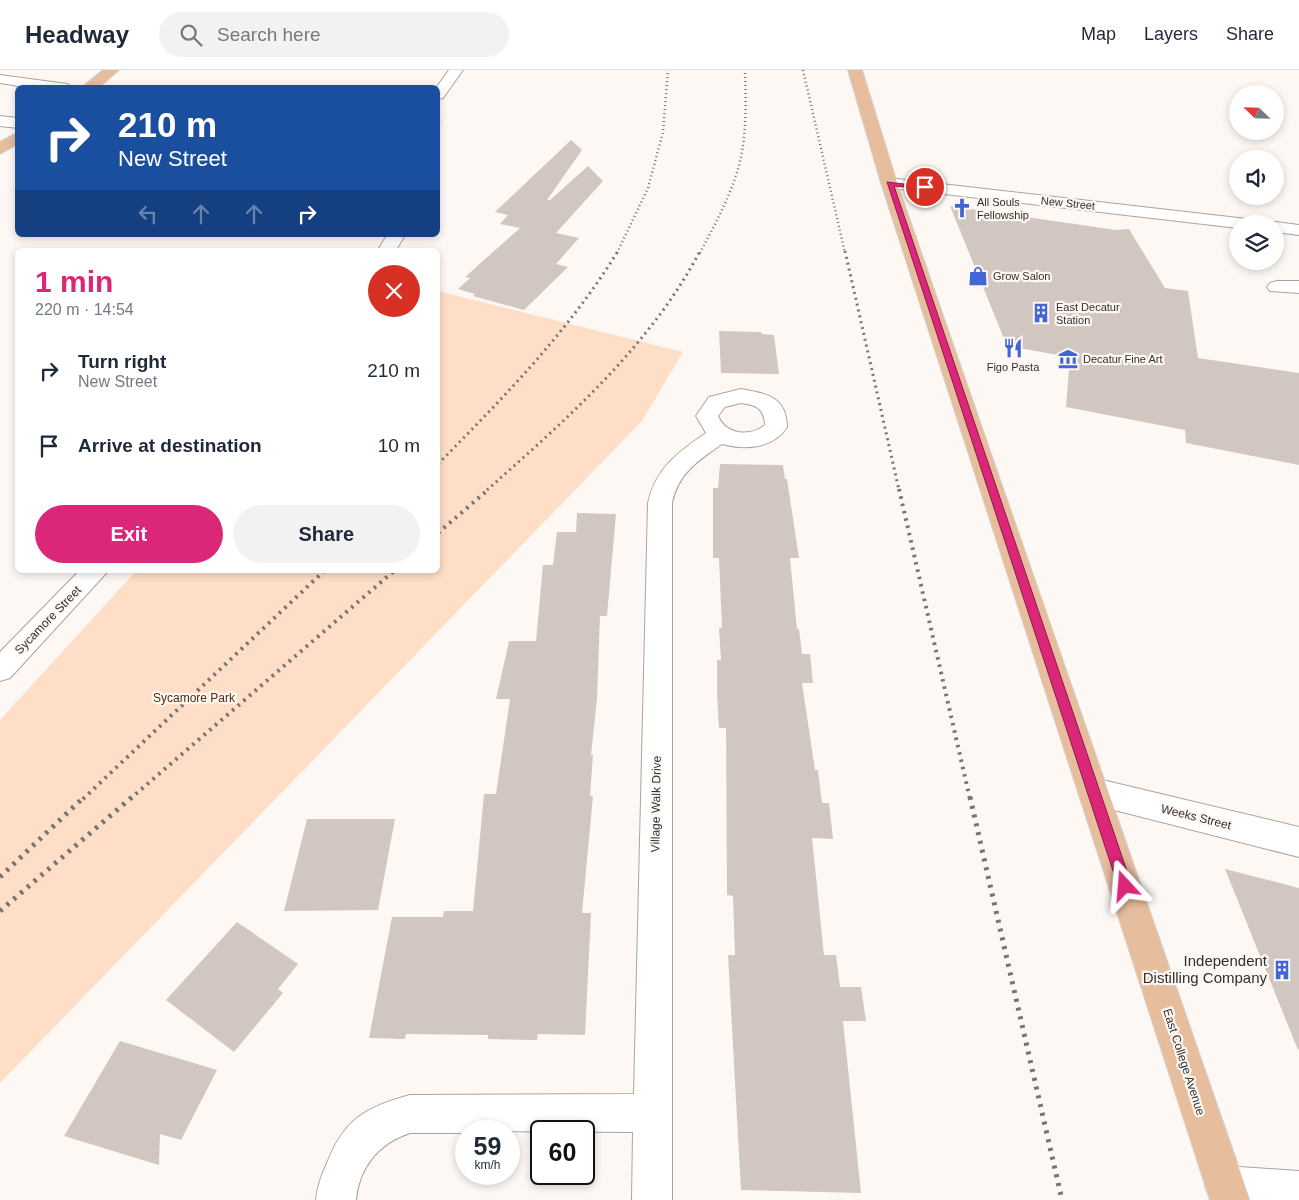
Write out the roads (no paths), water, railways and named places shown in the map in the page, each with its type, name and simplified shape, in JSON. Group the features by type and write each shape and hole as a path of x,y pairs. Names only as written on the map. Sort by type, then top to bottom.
{"main road":[{"path":"92,85 112,70"},
{"name":"East College Avenue","path":"855,70 889,183 1227,1193"},
{"path":"0,149 15,139"}],"street":[{"path":"440,92 456,70"},
{"path":"0,78 48,85"},
{"path":"0,121 15,123"},
{"name":"New Street","path":"889,183 1229,222"},
{"path":"1284,228 1299,230"},
{"path":"388,248 395,237"},
{"path":"1277,287 1299,287"},
{"name":"Village Walk Drive","path":"652,1200 660,503 662,488 676,466 719,434"},
{"name":"Sycamore Street","path":"0,670 93,573"},
{"name":"Weeks Street","path":"1094,792 1299,842"},
{"path":"336,1200 350,1153 366,1132 388,1120 402,1116 420,1114 652,1113"},
{"path":"1227,1193 1299,1191"}],"railway":[{"path":"618,251 648,188 663,132 668,70"},
{"path":"700,253 726,202 741,157 746,107 745,70"},
{"path":"803,70 845,253"},
{"path":"440,462 534,363 578,309 618,251"},
{"path":"487,490 605,380 657,318 680,285 700,251"},
{"path":"845,251 899,490"},
{"path":"440,531 489,489"},
{"path":"899,489 970,799"},
{"path":"83,799 322,573"},
{"path":"130,799 392,573"},
{"path":"0,877 84,797"},
{"path":"0,911 132,797"},
{"path":"970,797 1062,1200"}],"place":[{"name":"All Souls Fellowship","path":"962,208"},
{"name":"Grow Salon","path":"978,276"},
{"name":"East Decatur Station","path":"1041,313"},
{"name":"Figo Pasta","path":"1013,348"},
{"name":"Decatur Fine Art","path":"1068,359"},
{"name":"Independent Distilling Company","path":"1282,970"}],"park label":[{"name":"Sycamore Park","path":"194,698"}]}
